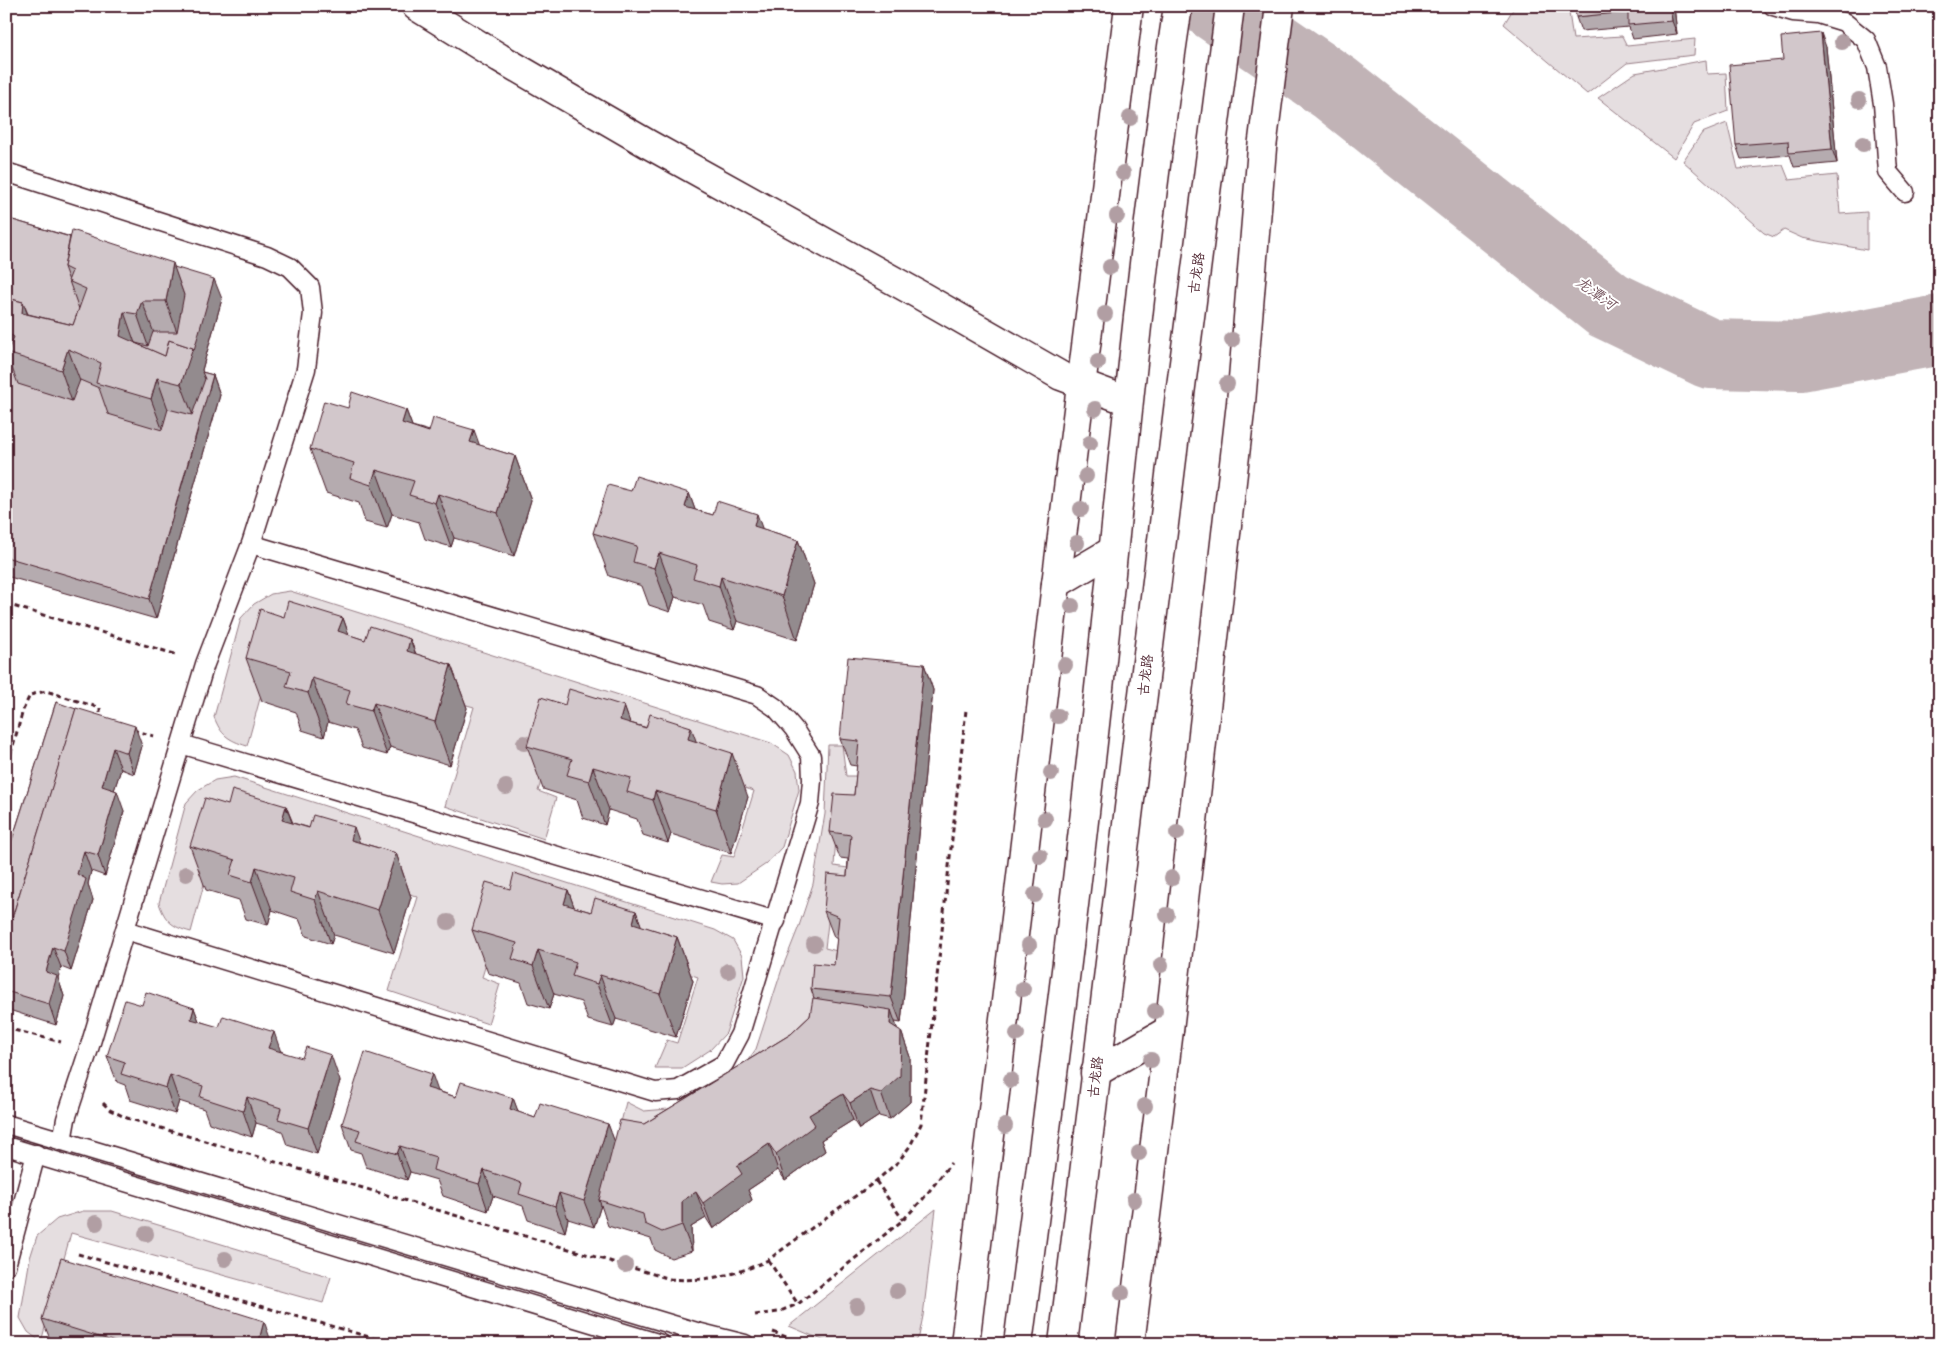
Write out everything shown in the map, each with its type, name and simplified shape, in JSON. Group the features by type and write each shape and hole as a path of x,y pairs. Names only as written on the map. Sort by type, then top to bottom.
{"street":[{"path":"416,6 500,58 648,144 1061,376 1128,401"},
{"path":"965,1344 1056,584 1129,6"},
{"path":"1018,1344 1074,908 1128,401 1168,67 1178,6"},
{"name":"古龙路","path":"1062,1344 1230,6"},
{"path":"1130,1344 1170,1030 1241,403 1262,148 1280,6"},
{"path":"1056,584 1112,551"},
{"path":"1095,1073 1170,1030"}],"lane":[{"path":"1773,6 1793,12 1818,10 1844,22 1866,40 1877,67 1883,104 1888,172 1904,192"},
{"path":"6,172 267,256 290,267 310,287 313,313 306,370 252,544 205,664 89,1049 66,1119 62,1141"},
{"path":"125,930 655,1092 678,1090 724,1064 740,1034 776,921 810,803 812,780 810,756 794,729 776,708 757,695 252,544"},
{"path":"181,744 776,921"},
{"path":"6,1124 687,1330 745,1344"},
{"path":"6,1146 661,1344"},
{"path":"6,1266 36,1154"}],"path":[{"path":"6,604 205,664"},
{"path":"6,771 23,710 30,695 46,691 100,708 100,720"},
{"path":"127,728 181,744"},
{"path":"6,1028 89,1049"},
{"path":"746,1316 778,1312 798,1304 903,1220 923,1199 954,1160"},
{"path":"876,1181 903,1220"},
{"path":"78,1254 394,1344"},
{"path":"768,1260 798,1304"}],"shaded area":[{"path":"1515,6 1568,6 1573,39 1622,36 1627,46 1695,39 1694,55 1627,63 1587,94 1504,24"},
{"path":"1706,60 1707,74 1726,73 1728,111 1694,124 1674,158 1598,98 1635,73"},
{"path":"1727,123 1738,169 1783,165 1789,180 1837,175 1840,214 1867,212 1867,250 1802,238 1784,230 1774,237 1764,233 1683,161 1702,133"},
{"path":"290,591 771,743 789,755 797,771 799,790 782,847 766,864 738,883 722,884 711,882 722,855 734,857 754,791 711,777 556,734 538,791 556,798 544,839 445,806 474,707 273,651 247,746 235,741 223,733 214,717 241,618 254,604 271,594"},
{"path":"828,745 842,745 846,776 858,776 856,805 838,807 834,866 848,868 848,890 832,890 825,948 837,951 836,973 810,1030 798,1049 617,1139 626,1102 644,1111 668,1109 692,1101 743,1067 756,1049 782,969 813,884 825,814"},
{"path":"234,777 715,930 733,940 742,956 744,976 726,1033 710,1050 682,1068 655,1068 667,1040 677,1043 698,977 656,963 500,920 482,977 500,984 488,1024 389,991 418,897 374,880 217,836 191,932 179,928 167,919 159,903 186,803 198,790 215,780"},
{"path":"936,1209 923,1316 919,1336 914,1344 832,1344 789,1326"},
{"path":"83,1211 112,1211 331,1277 323,1303 71,1233 41,1342 28,1332 20,1318 30,1258 37,1236 57,1219"}],"building":[{"path":"1575,6 1670,6 1672,21 1628,25 1628,12 1576,17"},
{"path":"1821,33 1832,149 1789,153 1788,141 1736,145 1729,65 1783,60 1781,37"},
{"path":"1940,62 1940,128 1933,63"},
{"path":"6,218 70,237 64,267 79,309 73,325 28,314 23,302 7,298 6,301"},
{"path":"72,230 173,263 166,301 142,301 137,314 124,312 120,336 165,356 169,340 193,348 181,384 157,378 151,399 96,383 101,363 68,349 61,370 7,353 14,337 6,332 7,298 23,302 22,313 73,325 86,289 68,281 72,271 64,267"},
{"path":"174,267 214,279 194,350 169,340 165,356 135,343 148,346 153,332 177,332 184,295"},
{"path":"6,352 18,384 72,401 80,380 99,388 108,414 162,430 168,409 192,415 205,379 202,372 213,375 149,599 6,557"},
{"path":"352,392 406,410 402,423 429,432 433,418 474,430 470,442 515,456 498,513 438,494 435,503 409,495 414,481 376,470 371,485 350,478 354,463 310,449 324,401 348,408"},
{"path":"636,476 689,493 685,507 713,515 717,501 757,514 754,526 798,540 782,596 721,577 719,586 693,578 697,565 659,553 654,568 633,562 637,546 593,533 608,485 631,491"},
{"path":"288,601 343,618 338,631 365,640 370,626 410,639 407,651 451,665 435,722 374,703 371,711 346,704 350,690 312,678 308,693 286,687 291,671 246,658 260,609 284,617"},
{"path":"848,657 924,664 891,997 811,989 813,963 834,965 839,917 824,911 827,874 847,876 851,835 830,832 834,794 854,795 859,741 840,739"},
{"path":"569,689 624,706 620,720 646,728 650,714 691,727 688,739 732,753 716,809 655,791 653,800 627,792 631,778 593,767 589,781 567,775 572,759 527,746 541,697 565,705"},
{"path":"56,702 76,709 6,938 6,859"},
{"path":"76,708 135,726 127,753 113,748 102,786 117,791 98,855 84,851 77,874 86,879 64,951 53,947 46,972 57,976 49,1004 6,991 6,938"},
{"path":"232,790 286,806 282,820 309,828 313,815 354,827 351,840 396,853 378,910 318,891 315,900 290,892 294,878 256,867 252,882 230,875 235,860 190,846 205,798 228,805"},
{"path":"514,873 568,890 564,904 591,912 595,898 636,911 633,923 677,937 660,994 600,975 597,984 572,976 576,962 538,950 533,966 512,959 517,943 472,930 486,882 510,889"},
{"path":"146,992 194,1008 191,1019 219,1027 223,1016 274,1032 268,1048 302,1058 306,1047 331,1055 308,1128 278,1119 281,1108 247,1097 243,1111 200,1097 203,1086 170,1075 166,1088 121,1074 125,1062 107,1056 125,1000 142,1005"},
{"path":"813,998 891,1010 890,1024 901,1031 900,1076 881,1093 870,1090 850,1103 843,1094 809,1115 815,1125 776,1154 769,1144 737,1166 742,1174 703,1203 696,1192 682,1201 682,1225 662,1232 645,1224 643,1214 599,1200 620,1120 644,1124 791,1034 810,1016"},
{"path":"365,1052 432,1074 427,1088 456,1097 461,1082 513,1098 510,1109 535,1118 540,1103 608,1124 584,1201 559,1193 555,1206 519,1194 522,1183 484,1170 479,1184 433,1170 436,1157 400,1146 397,1154 356,1141 360,1130 342,1124"},
{"path":"61,1258 264,1321 258,1344 122,1344 42,1319"},
{"path":"322,1337 345,1344 320,1344"}],"waterway":[{"name":"龙潭河","path":"1215,6 1335,88 1608,305 1710,354 1800,356 1940,330"}]}
